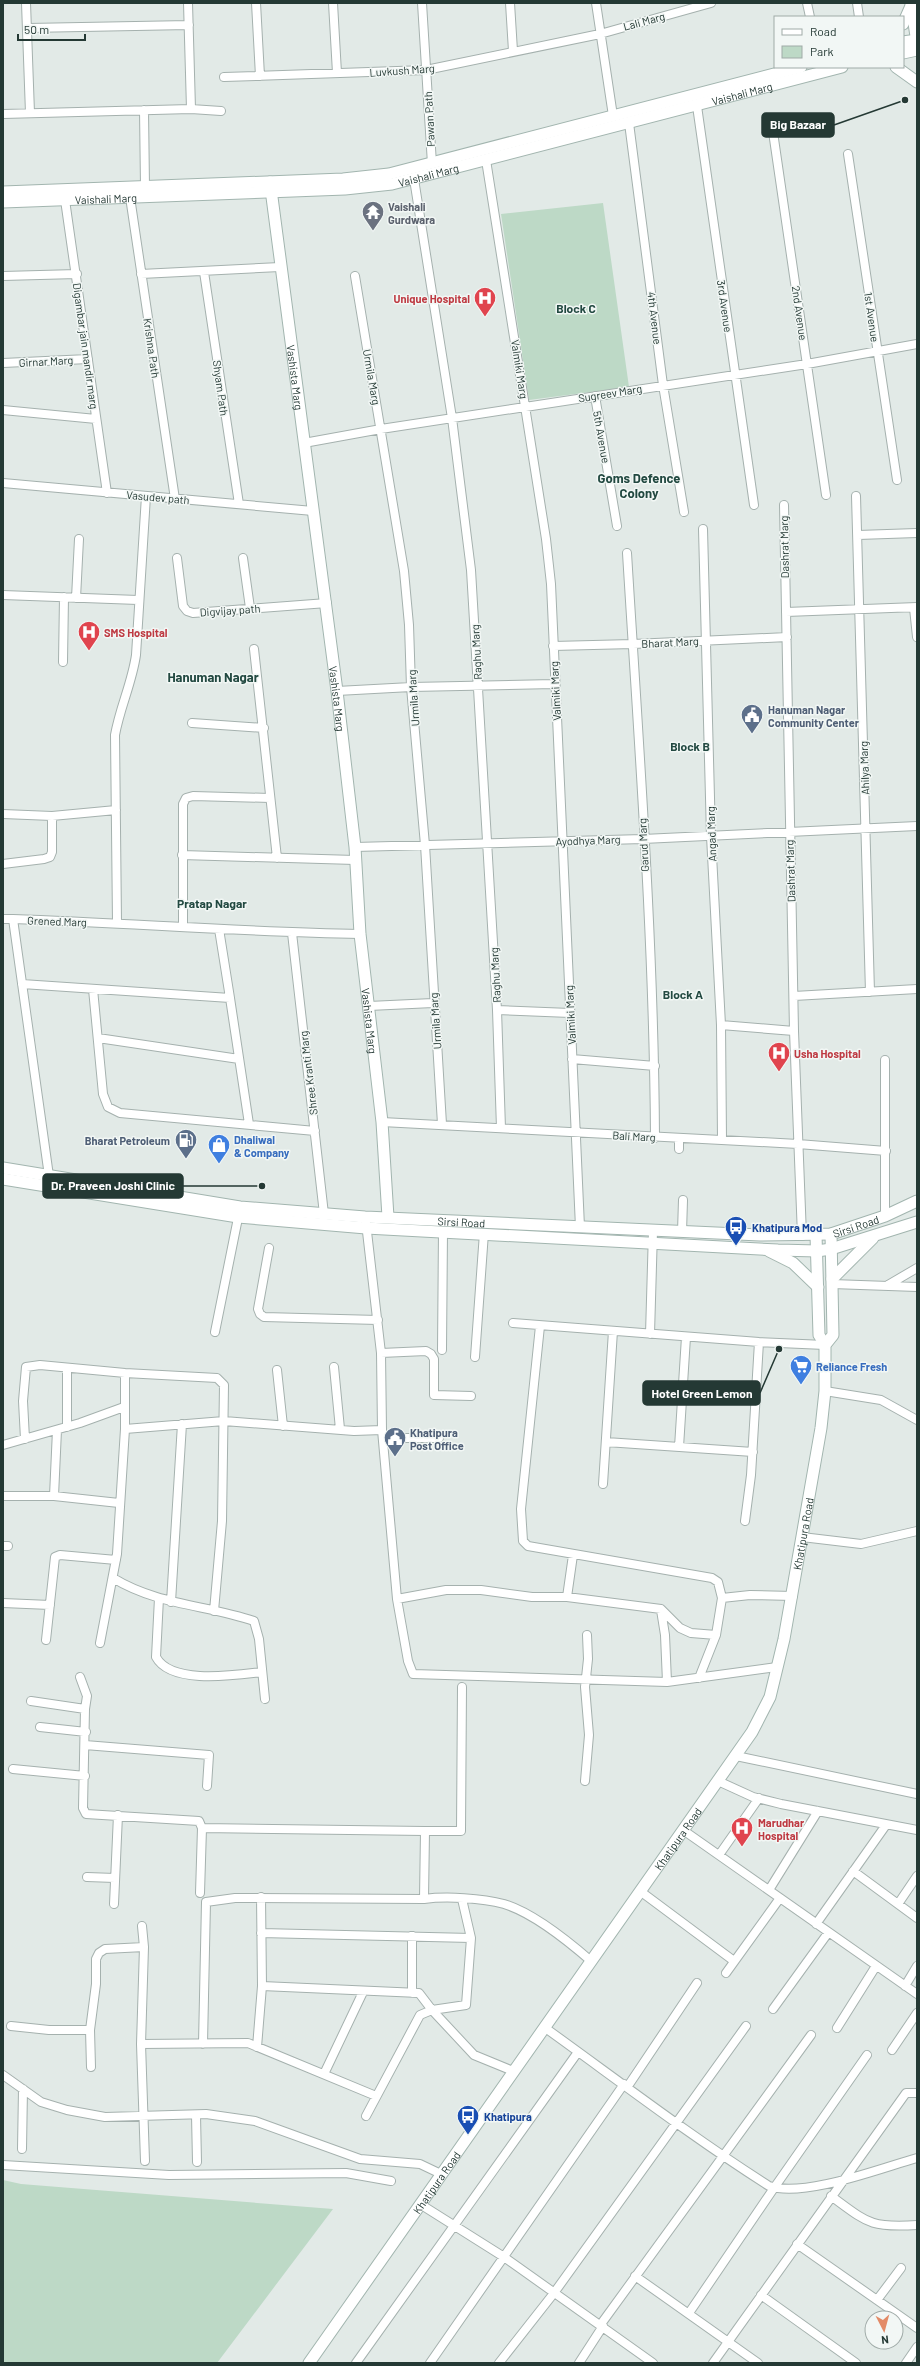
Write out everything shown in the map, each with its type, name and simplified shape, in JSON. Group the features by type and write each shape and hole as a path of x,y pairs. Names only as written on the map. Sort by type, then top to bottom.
{"street":[{"path":"26,3 30,113"},
{"path":"188,3 191,109"},
{"path":"256,3 260,76"},
{"path":"333,3 336,73"},
{"name":"Pawan Path","path":"422,3 433,169"},
{"path":"510,3 513,51"},
{"path":"596,3 614,121"},
{"name":"Lali Marg","path":"600,34 711,3"},
{"path":"807,3 810,16"},
{"path":"857,3 859,16"},
{"path":"904,22 911,4"},
{"path":"904,42 917,41 911,4"},
{"path":"28,28 189,25"},
{"name":"Luvkush Marg","path":"224,77 426,70 600,34"},
{"path":"904,53 917,50"},
{"name":"Vaishali Marg","path":"271,187 433,169 614,121 798,68"},
{"name":"Vaishali Marg","path":"614,121 629,123 697,106 820,70 835,68"},
{"path":"897,68 917,82"},
{"name":"3rd Avenue","path":"697,106 754,505"},
{"path":"3,114 191,109 221,111"},
{"path":"144,110 145,192"},
{"name":"4th Avenue","path":"629,123 663,385 684,512"},
{"name":"2nd Avenue","path":"773,132 826,494"},
{"name":"1st Avenue","path":"848,154 897,480"},
{"name":"Valmiki Marg","path":"485,155 526,406 546,539 551,584 554,684 564,841 580,1227"},
{"name":"Vaishali Marg","path":"3,192 145,192 271,187 345,189 414,179 433,169"},
{"name":"Raghu Marg","path":"414,179 452,418 471,570 497,1010 501,1128"},
{"name":"Vashista Marg","path":"271,187 280,267 338,691 355,847 360,934 382,1122 388,1217"},
{"name":"Vaishali Marg","path":"3,202 130,197 145,192"},
{"name":"Krishna Path","path":"130,197 175,498"},
{"name":"Digambar jain mandir marg","path":"65,200 106,493"},
{"path":"141,274 280,267"},
{"name":"Shyam Path","path":"204,272 239,504"},
{"path":"3,276 76,274"},
{"name":"Urmila Marg","path":"355,276 404,571 409,625 411,687 426,844 433,1003 442,1124"},
{"name":"Sugreev Marg","path":"304,443 526,406 808,364 877,350 917,344"},
{"name":"Girnar Marg","path":"3,363 88,359"},
{"name":"5th Avenue","path":"594,396 616,526"},
{"path":"3,410 96,418"},
{"name":"Vasudev path","path":"3,483 313,511"},
{"path":"117,922 115,735 120,711 133,676 146,496"},
{"name":"Ahilya Marg","path":"856,496 858,535 858,610 870,992"},
{"name":"Dashrat Marg","path":"784,505 789,832 794,1031 802,1236"},
{"name":"Angad Marg","path":"703,528 711,836 721,1025 722,1140"},
{"path":"858,535 917,533"},
{"path":"76,598 79,539"},
{"name":"Garud Marg","path":"627,553 655,1066 655,1138"},
{"name":"Digvijay path","path":"177,558 184,606 187,611 193,613 327,603"},
{"path":"243,558 250,608"},
{"path":"3,595 138,600"},
{"path":"63,662 64,597"},
{"path":"786,612 916,608 917,637"},
{"name":"Bharat Marg","path":"553,646 787,637"},
{"path":"254,649 264,728 277,858"},
{"path":"338,691 411,687 554,684"},
{"path":"192,723 264,728"},
{"path":"183,927 183,804 186,798 193,796 270,798"},
{"path":"3,814 52,816 116,810"},
{"path":"3,864 44,860 50,857 52,852 52,816"},
{"name":"Ayodhya Marg","path":"355,847 643,839 917,826"},
{"path":"182,856 355,860"},
{"path":"3,919 13,919"},
{"name":"Grened Marg","path":"49,1176 13,919 117,922 292,933 360,934"},
{"path":"219,929 249,1124"},
{"name":"Shree Kranti Marg","path":"292,933 324,1214"},
{"path":"22,984 93,990 230,998"},
{"path":"794,996 917,989"},
{"path":"93,990 103,1094 108,1107 120,1112 315,1131"},
{"path":"369,1006 433,1003"},
{"path":"497,1010 570,1012"},
{"path":"721,1025 794,1031"},
{"path":"98,1038 239,1059"},
{"path":"572,1059 655,1066"},
{"path":"885,1060 885,1216"},
{"name":"Bali Marg","path":"382,1122 442,1124 655,1138 798,1144 886,1151"},
{"path":"678,1139 679,1149"},
{"name":"Sirsi Road","path":"3,1168 239,1212 324,1214 653,1231 802,1236 831,1234 885,1216 917,1201"},
{"name":"Sirsi Road","path":"3,1179 366,1228 484,1233 652,1244 761,1247 817,1251 831,1249 874,1237 916,1223"},
{"path":"682,1232 683,1200"},
{"path":"215,1332 239,1212"},
{"path":"365,1217 381,1353 383,1434 398,1599 408,1661 413,1674 667,1682 777,1667"},
{"path":"442,1350 443,1231"},
{"path":"650,1334 653,1231"},
{"path":"475,1357 484,1233"},
{"name":"Khatipura Road","path":"309,2363 440,2174 736,1756 752,1732 770,1697 793,1596 821,1428 825,1391 825,1345 832,1335 831,1234"},
{"path":"816,1235 819,1335 825,1345"},
{"path":"832,1281 874,1237"},
{"path":"761,1247 793,1263 818,1287"},
{"path":"269,1248 258,1309 260,1314 264,1316 378,1320"},
{"path":"887,1285 917,1268"},
{"path":"832,1281 917,1286"},
{"path":"513,1324 758,1342 825,1345"},
{"path":"540,1326 521,1509 523,1541 528,1546 712,1578 718,1582 722,1598 716,1635 699,1678"},
{"path":"603,1484 613,1331"},
{"path":"679,1447 686,1337"},
{"path":"745,1521 753,1452 758,1342"},
{"path":"381,1353 426,1352 431,1354 434,1359 434,1395 471,1396"},
{"path":"25,1439 22,1401 26,1367 40,1365 125,1373 216,1378 224,1385 222,1521 214,1611"},
{"path":"334,1367 340,1429"},
{"path":"67,1368 67,1427"},
{"path":"277,1370 283,1426"},
{"path":"100,1643 116,1560 125,1429 125,1373"},
{"path":"825,1391 881,1400 917,1420"},
{"path":"3,1445 67,1427 124,1407"},
{"path":"125,1429 224,1420 439,1438"},
{"path":"171,1602 182,1424"},
{"path":"54,1496 57,1430"},
{"path":"606,1442 753,1452"},
{"path":"3,1496 54,1496 119,1503"},
{"path":"802,1537 861,1544 917,1531"},
{"path":"46,1640 55,1557 60,1555 116,1560"},
{"path":"567,1597 573,1555"},
{"path":"113,1578 126,1586 171,1602 254,1621 259,1639 264,1699"},
{"path":"398,1599 446,1590 481,1590 532,1597 567,1597 661,1609 680,1628 691,1633 716,1635"},
{"path":"722,1598 750,1595 793,1596"},
{"path":"159,1598 156,1657 165,1668 182,1674 202,1676 232,1676 262,1672"},
{"path":"3,1603 50,1605"},
{"path":"661,1609 666,1643 667,1682"},
{"path":"585,1781 589,1735 586,1679 587,1635"},
{"path":"80,1677 87,1696 83,1808 86,1814 199,1821 202,1828 200,1893"},
{"path":"202,1828 461,1831 462,1687"},
{"path":"31,1701 86,1709"},
{"path":"40,1727 86,1732"},
{"path":"85,1745 209,1755 207,1786"},
{"path":"736,1756 917,1794"},
{"path":"13,1769 85,1776"},
{"path":"718,1781 758,1798 917,1830"},
{"path":"719,1855 758,1798"},
{"path":"769,1890 818,1811"},
{"path":"114,1904 118,1815"},
{"path":"816,1924 886,1824"},
{"path":"683,1830 917,1994"},
{"path":"424,1899 425,1831"},
{"path":"853,1871 917,1918"},
{"path":"898,1904 917,1876"},
{"path":"87,1877 115,1878"},
{"path":"640,1892 734,1961"},
{"path":"257,2047 262,1986 261,1897"},
{"path":"203,2044 206,1902 235,1898 261,1897 424,1899 450,1897 504,1904 564,1938 591,1961"},
{"path":"726,1973 780,1898"},
{"path":"366,2116 420,2015 432,2010 466,2005 471,1938 462,1899"},
{"path":"142,1926 144,1947 141,2044 145,2161"},
{"path":"262,1933 471,1938"},
{"path":"773,2009 828,1933"},
{"path":"412,1936 412,1993"},
{"path":"91,2067 90,2030 96,1984 96,1959 99,1953 105,1949 144,1947"},
{"path":"837,2028 876,1966"},
{"path":"906,1986 917,1966"},
{"path":"430,2363 697,1983"},
{"path":"262,1986 363,1992 388,1990 419,1993 432,2010 474,2055 513,2071"},
{"path":"324,2074 363,1992"},
{"path":"892,2050 917,2013"},
{"path":"11,2026 43,2030 90,2030"},
{"path":"499,2362 554,2293 746,2026"},
{"path":"544,2027 626,2085 677,2124 774,2188 815,2187 917,2158"},
{"path":"579,2363 602,2325 636,2276 811,2035"},
{"path":"141,2044 248,2043 376,2096"},
{"path":"356,2363 456,2226 578,2052"},
{"path":"689,2313 867,2055"},
{"path":"3,2075 41,2102 67,2110 105,2117 206,2114 255,2121 360,2159 420,2164 440,2174"},
{"path":"22,2089 22,2149"},
{"path":"713,2363 843,2179 906,2093 917,2092"},
{"path":"196,2115 197,2162"},
{"path":"3,2165 177,2175 346,2174 391,2181"},
{"path":"831,2196 867,2222 887,2227 917,2225"},
{"path":"420,2204 504,2257 602,2325 650,2362"},
{"path":"797,2244 917,2328"},
{"path":"877,2300 901,2268"},
{"path":"636,2276 758,2363"},
{"path":"761,2295 856,2363"},
{"path":"906,2363 917,2347"}],"green space":[{"path":"603,203 629,387 529,400 501,214"},
{"path":"3,2180 21,2184 333,2209 217,2363 3,2363"}],"place":[{"name":"Big Bazaar","path":"905,100"},
{"name":"Vaishali Gurdwara","path":"373,232"},
{"name":"Unique Hospital","path":"485,318"},
{"name":"SMS Hospital","path":"89,652"},
{"name":"Hanuman Nagar Community Center","path":"752,734"},
{"name":"Usha Hospital","path":"779,1072"},
{"name":"Bharat Petroleum","path":"186,1160"},
{"name":"Dhaliwal & Company","path":"219,1164"},
{"name":"Dr. Praveen Joshi Clinic","path":"262,1186"},
{"name":"Khatipura Mod","path":"736,1246"},
{"name":"Hotel Green Lemon","path":"779,1349"},
{"name":"Reliance Fresh","path":"801,1386"},
{"name":"Khatipura Post Office","path":"395,1458"},
{"name":"Marudhar Hospital","path":"742,1848"},
{"name":"Khatipura","path":"468,2136"}],"district":[{"name":"Block C","path":"576,308"},
{"name":"Goms Defence Colony","path":"639,486"},
{"name":"Hanuman Nagar","path":"213,677"},
{"name":"Block B","path":"690,746"},
{"name":"Pratap Nagar","path":"212,903"},
{"name":"Block A","path":"683,994"}]}
